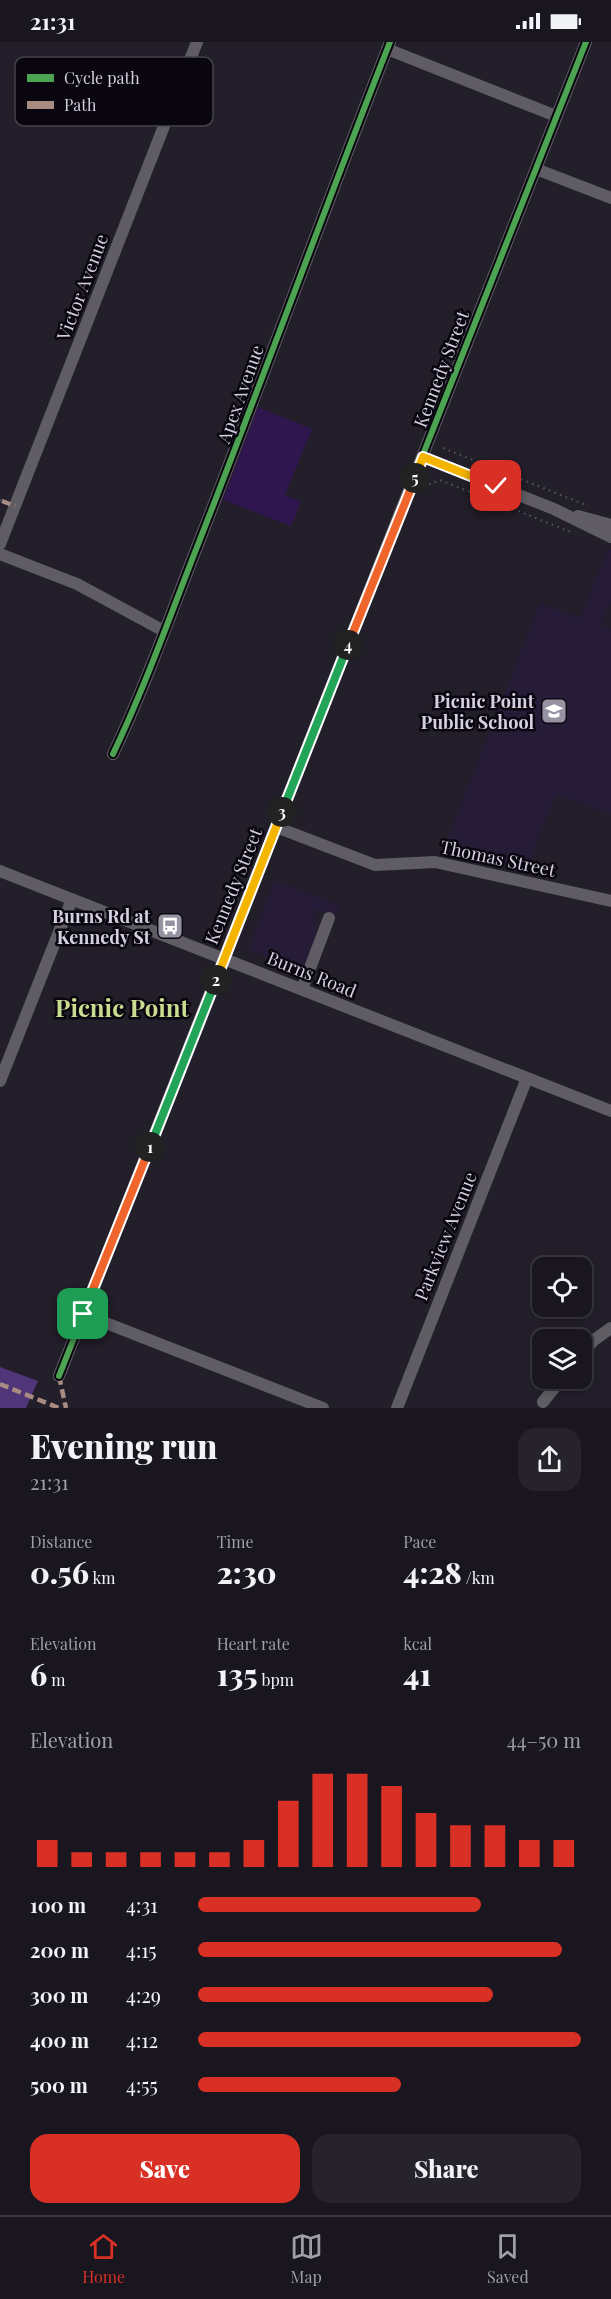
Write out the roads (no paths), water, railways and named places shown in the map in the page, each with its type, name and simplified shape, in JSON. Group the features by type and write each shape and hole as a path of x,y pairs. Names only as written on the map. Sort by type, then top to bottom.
{"street":[{"name":"Victor Avenue","path":"191,57 197,42"},
{"name":"Kennedy Street","path":"59,1376 586,42"},
{"name":"Apex Avenue","path":"113,754 164,632 389,46 556,116"},
{"name":"Victor Avenue","path":"0,544 164,126"},
{"path":"536,169 611,198"},
{"path":"423,457 554,509 611,537"},
{"path":"554,509 611,525"},
{"path":"0,554 89,590 164,632"},
{"name":"Thomas Street","path":"276,827 375,865 435,862 611,901"},
{"name":"Burns Road","path":"0,871 611,1111"},
{"path":"0,1081 6,1051 72,899"},
{"path":"302,989 329,918"},
{"name":"Parkview Avenue","path":"397,1408 527,1078"},
{"path":"83,1314 323,1408"},
{"path":"592,1342 611,1328"},
{"path":"543,1402 553,1389"}],"place":[{"name":"Picnic Point Public School","path":"554,711"},
{"name":"Burns Rd at Kennedy St","path":"170,926"}],"district":[{"name":"Picnic Point","path":"122,1007"}]}
